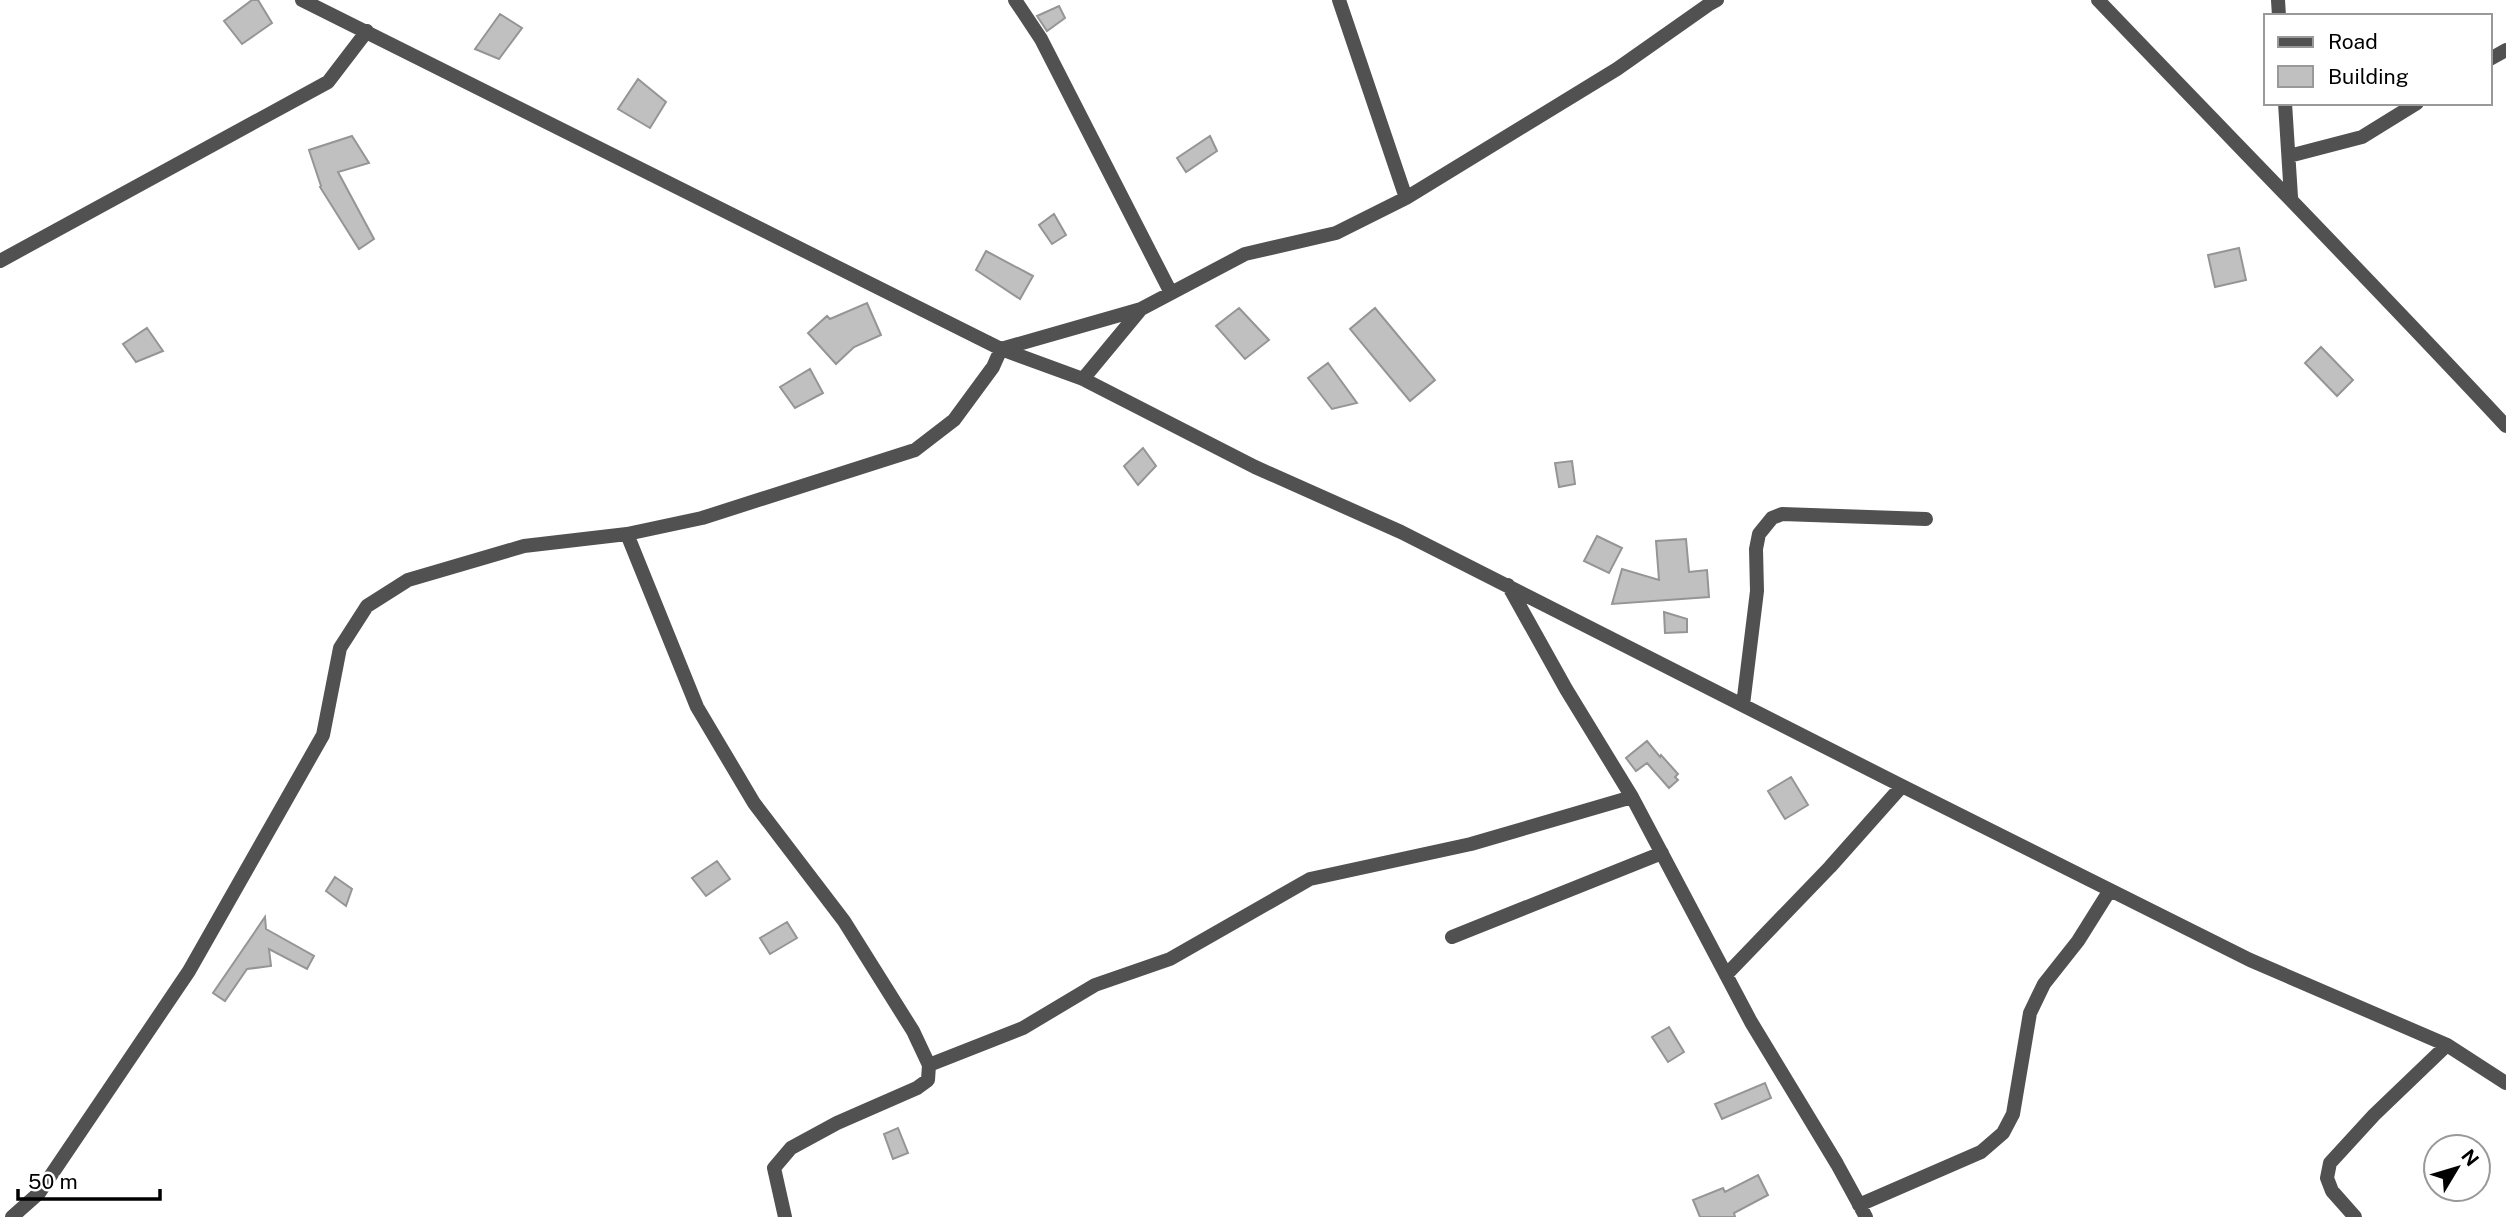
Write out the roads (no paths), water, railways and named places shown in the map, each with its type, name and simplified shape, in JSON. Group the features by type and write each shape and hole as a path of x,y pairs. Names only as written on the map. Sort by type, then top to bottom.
{"street":[{"path":"302,0 1001,349 1083,379 1255,467 1401,532 1507,584 2250,960 2447,1045 2506,1083"},
{"path":"1015,0 1041,39 1171,293"},
{"path":"1339,0 1406,198"},
{"path":"1001,349 1141,309 1245,254 1336,233 1406,198 1617,69 1717,0"},
{"path":"2098,0 2291,197 2336,249 2417,330 2506,426"},
{"path":"0,261 328,82 367,32"},
{"path":"2285,105 2291,197"},
{"path":"2289,156 2362,136 2414,105"},
{"path":"1083,379 1141,309"},
{"path":"12,1217 39,1193 190,971 323,735 340,648 367,606 408,580 524,545 627,534 702,518 915,450 954,419 993,367 1001,349"},
{"path":"1743,705 1757,591 1756,549 1759,534 1772,518 1782,514 1926,519"},
{"path":"627,534 697,707 754,803 844,921 913,1031 929,1065 928,1080 917,1088 837,1123 791,1148 774,1168 785,1217"},
{"path":"1507,584 1566,689 1632,797 1762,1041 1862,1211 1981,1152 2003,1133 2013,1114 2030,1013 2044,984 2078,941 2110,890"},
{"path":"1726,975 1902,786"},
{"path":"929,1065 1023,1028 1096,985 1170,959 1310,879 1471,844 1632,797"},
{"path":"1452,936 1662,853"},
{"path":"2355,1217 2332,1191 2328,1178 2330,1163 2374,1115 2447,1045"}]}
